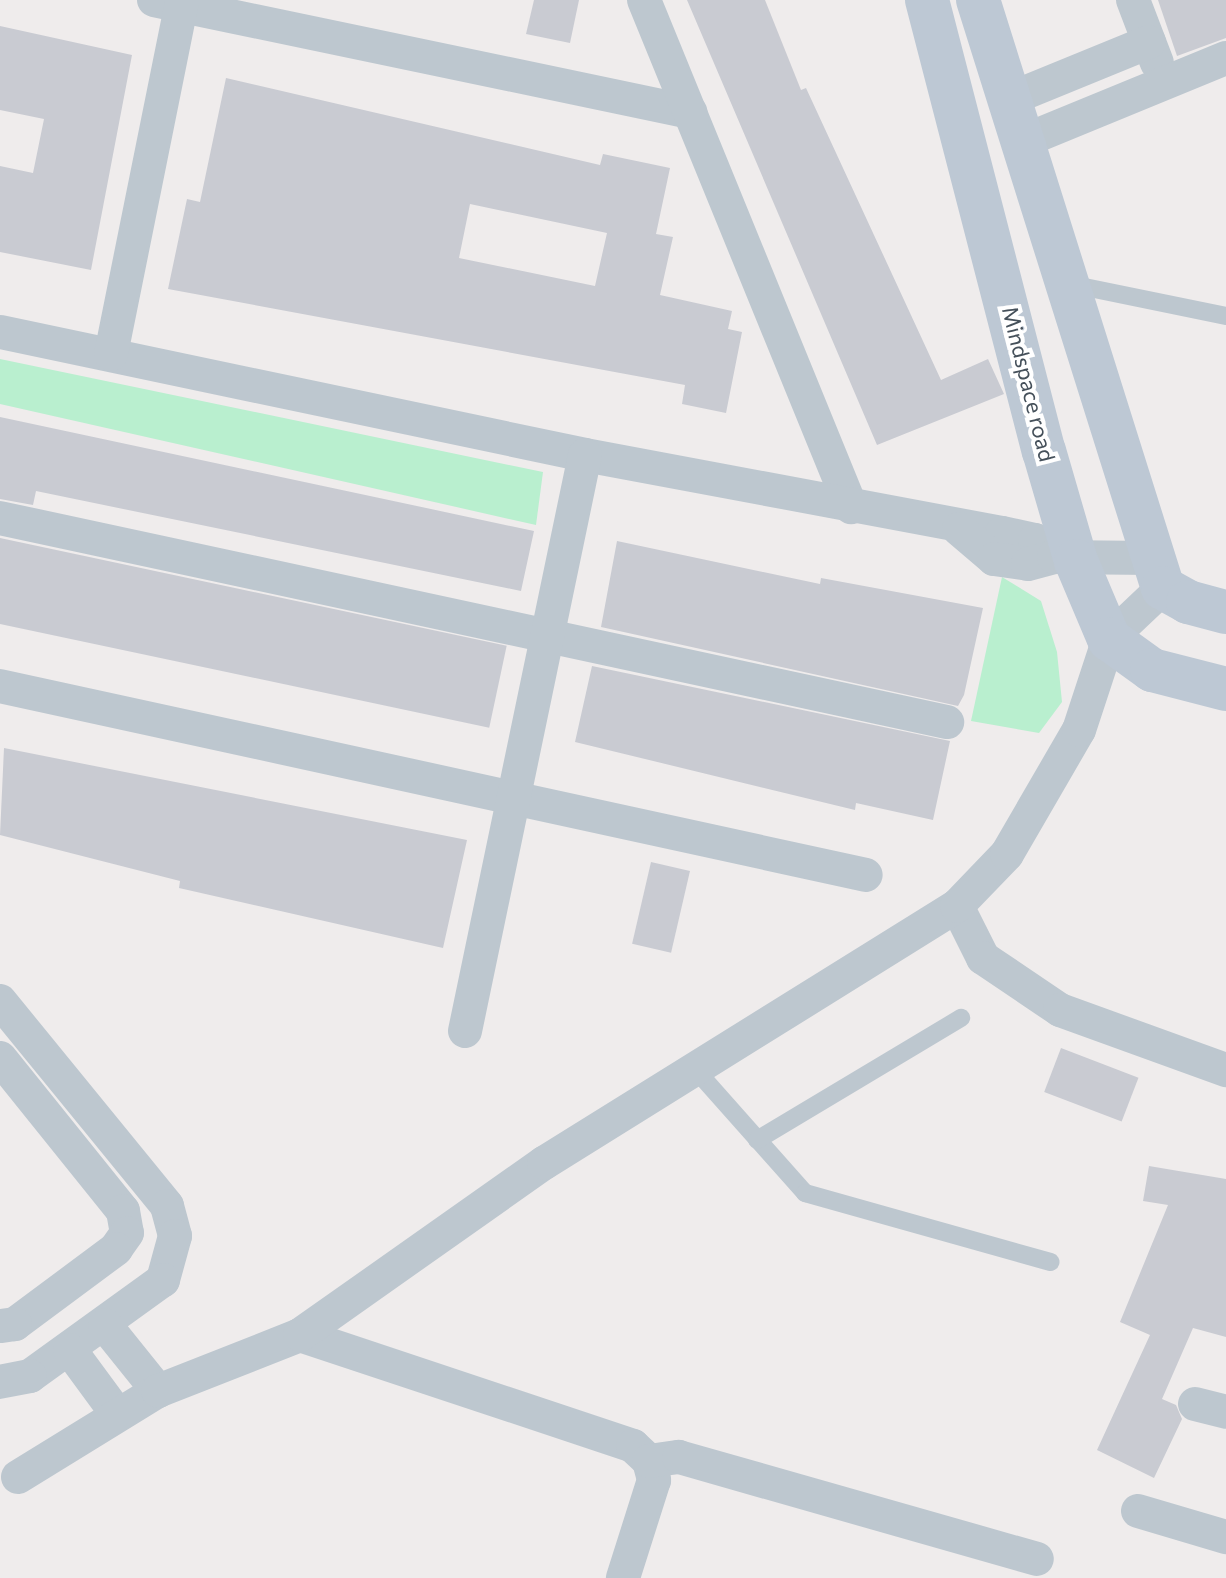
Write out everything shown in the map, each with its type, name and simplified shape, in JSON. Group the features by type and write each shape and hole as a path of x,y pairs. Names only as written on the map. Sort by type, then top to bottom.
{"main road":[{"name":"Mindspace road","path":"927,0 1065,559 1109,639"},
{"path":"978,0 1026,140 1064,283 1157,573 1188,602 1226,612"},
{"path":"1109,639 1152,670 1226,689"}],"street":[{"path":"644,0 851,507"},
{"path":"1133,0 1164,83"},
{"path":"111,354 168,3 690,112"},
{"path":"1012,98 1149,42"},
{"path":"1026,140 1226,58"},
{"path":"0,332 585,455 959,529 1035,540 1065,559 1157,573 1109,639 1079,730 1007,854 957,906 544,1163 300,1335 158,1391 18,1477"},
{"path":"465,1031 516,799 585,455"},
{"path":"0,518 947,722"},
{"path":"0,686 866,875"},
{"path":"957,906 983,958 1060,1010 1226,1070"},
{"path":"0,1001 167,1206 175,1236 163,1280 105,1325 30,1376 0,1382"},
{"path":"0,1326 15,1324 116,1249 127,1233 123,1211 8,1069 45,1056"},
{"path":"105,1325 158,1391"},
{"path":"300,1335 612,1436 649,1461 654,1480 623,1578"},
{"path":"70,1350 117,1414"},
{"path":"649,1461 679,1457 1037,1559"},
{"path":"1138,1511 1226,1537"}],"lane":[{"path":"1064,283 1226,316"},
{"path":"757,1140 961,1018"},
{"path":"695,1069 790,1181 818,1199 1051,1262"}],"green space":[{"path":"0,359 543,472 536,525 0,404"},
{"path":"1002,577 1041,601 1057,652 1062,702 1039,733 971,721"}],"building":[{"path":"534,0 579,0 570,43 526,34"},
{"path":"687,0 765,0 801,90 806,88 941,380 988,359 1004,394 877,445"},
{"path":"1158,0 1226,0 1226,38 1177,56"},
{"path":"0,26 132,55 91,270 0,252 0,166 33,173 44,119 0,110"},
{"path":"226,78 600,165 603,154 670,168 656,234 673,237 660,295 732,311 728,329 742,332 726,413 682,404 685,385 168,289 187,199 200,202","holes":["470,204 607,233 595,286 459,258"]},
{"path":"0,417 534,531 521,591 36,491 33,505 0,499"},
{"path":"0,538 507,646 489,728 0,624"},
{"path":"617,541 820,584 821,578 983,608 964,695 958,706 601,627"},
{"path":"592,666 950,741 933,820 856,803 855,810 575,742"},
{"path":"4,748 467,840 443,948 179,888 180,881 0,835"},
{"path":"651,862 690,871 671,953 632,944"},
{"path":"1061,1048 1138,1078 1122,1122 1044,1092"},
{"path":"1149,1166 1226,1179 1226,1337 1193,1328 1162,1399 1176,1405 1182,1419 1154,1478 1097,1450 1150,1335 1120,1322 1168,1205 1143,1201"}]}
